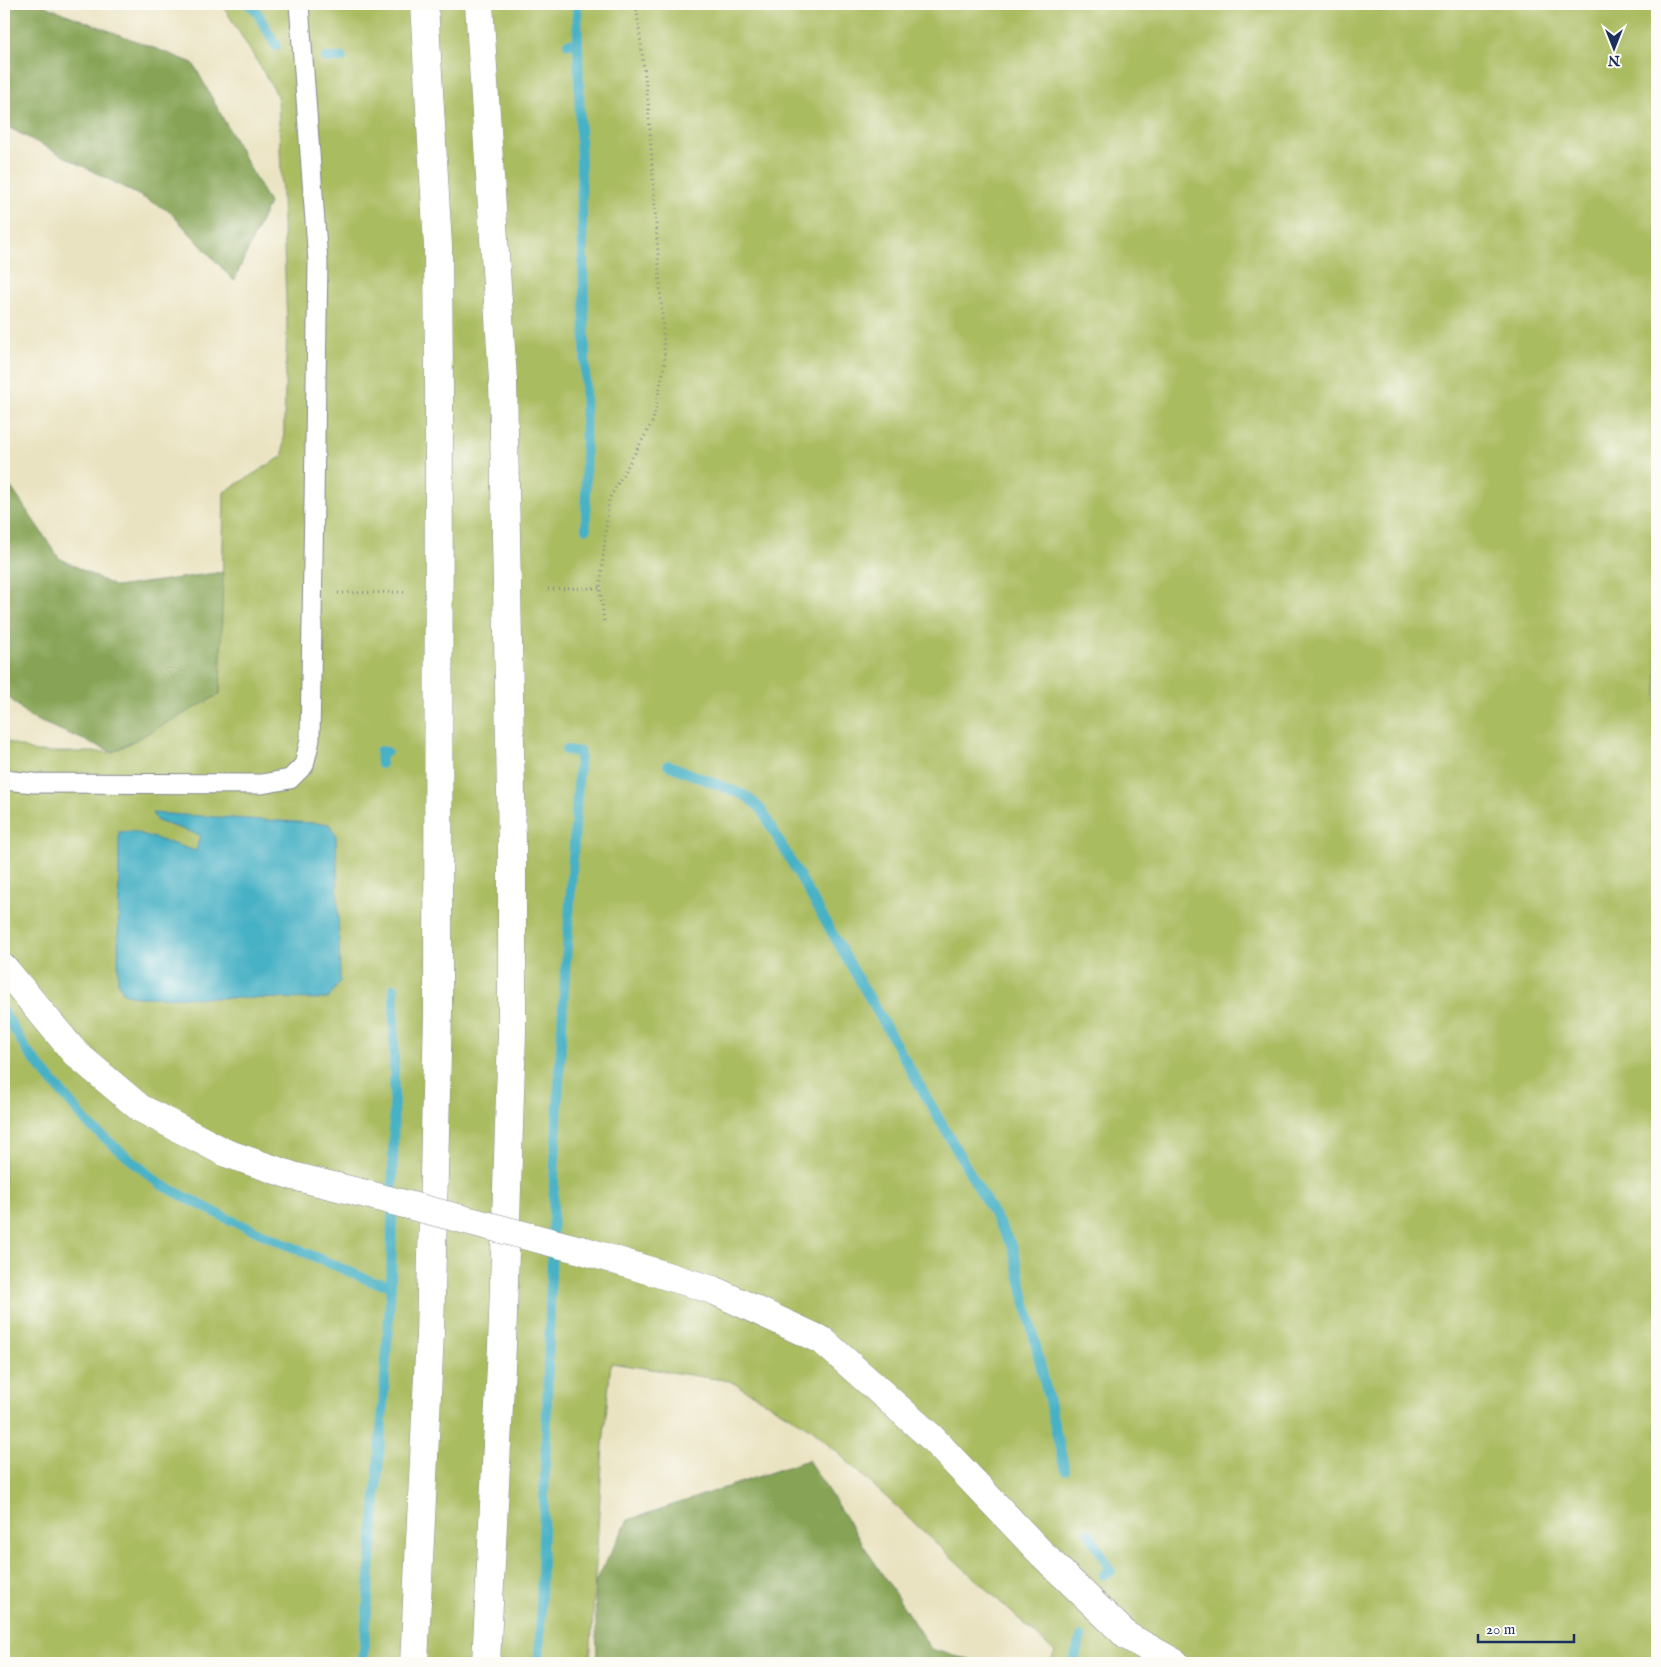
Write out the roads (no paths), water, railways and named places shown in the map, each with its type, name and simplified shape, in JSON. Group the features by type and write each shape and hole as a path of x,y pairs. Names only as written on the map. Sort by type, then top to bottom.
{"main road":[{"path":"414,1663 430,1334 438,1013 440,389 438,246 424,4"},
{"path":"479,4 503,380 512,848 512,1032 503,1336 486,1663"},
{"path":"4,968 75,1053 140,1108 226,1153 293,1176 585,1252 713,1290 823,1341 931,1438 1043,1555 1127,1636 1175,1663"}],"lane":[{"path":"4,780 34,783 262,784 290,779 304,764 310,740 318,262 299,4"}],"water":[{"path":"152,813 329,824 336,835 340,981 328,999 138,997 123,993 118,982 119,832 132,831 196,851 200,835 157,821"}],"waterway":[{"path":"248,4 255,9 276,46"},
{"path":"577,4 578,43"},
{"path":"568,44 578,43 585,341 586,529"},
{"path":"326,58 342,58"},
{"path":"539,1663 554,1181 563,1007 580,752 566,750"},
{"path":"381,764 380,751 387,752"},
{"path":"668,765 746,796 761,809 1013,1248 1065,1470"},
{"path":"4,1012 27,1051 89,1125 160,1184 228,1219 373,1282 391,1285 394,988"},
{"path":"363,1663 391,1285"},
{"path":"1089,1533 1111,1571 1104,1575"},
{"path":"1073,1663 1081,1637"}]}
